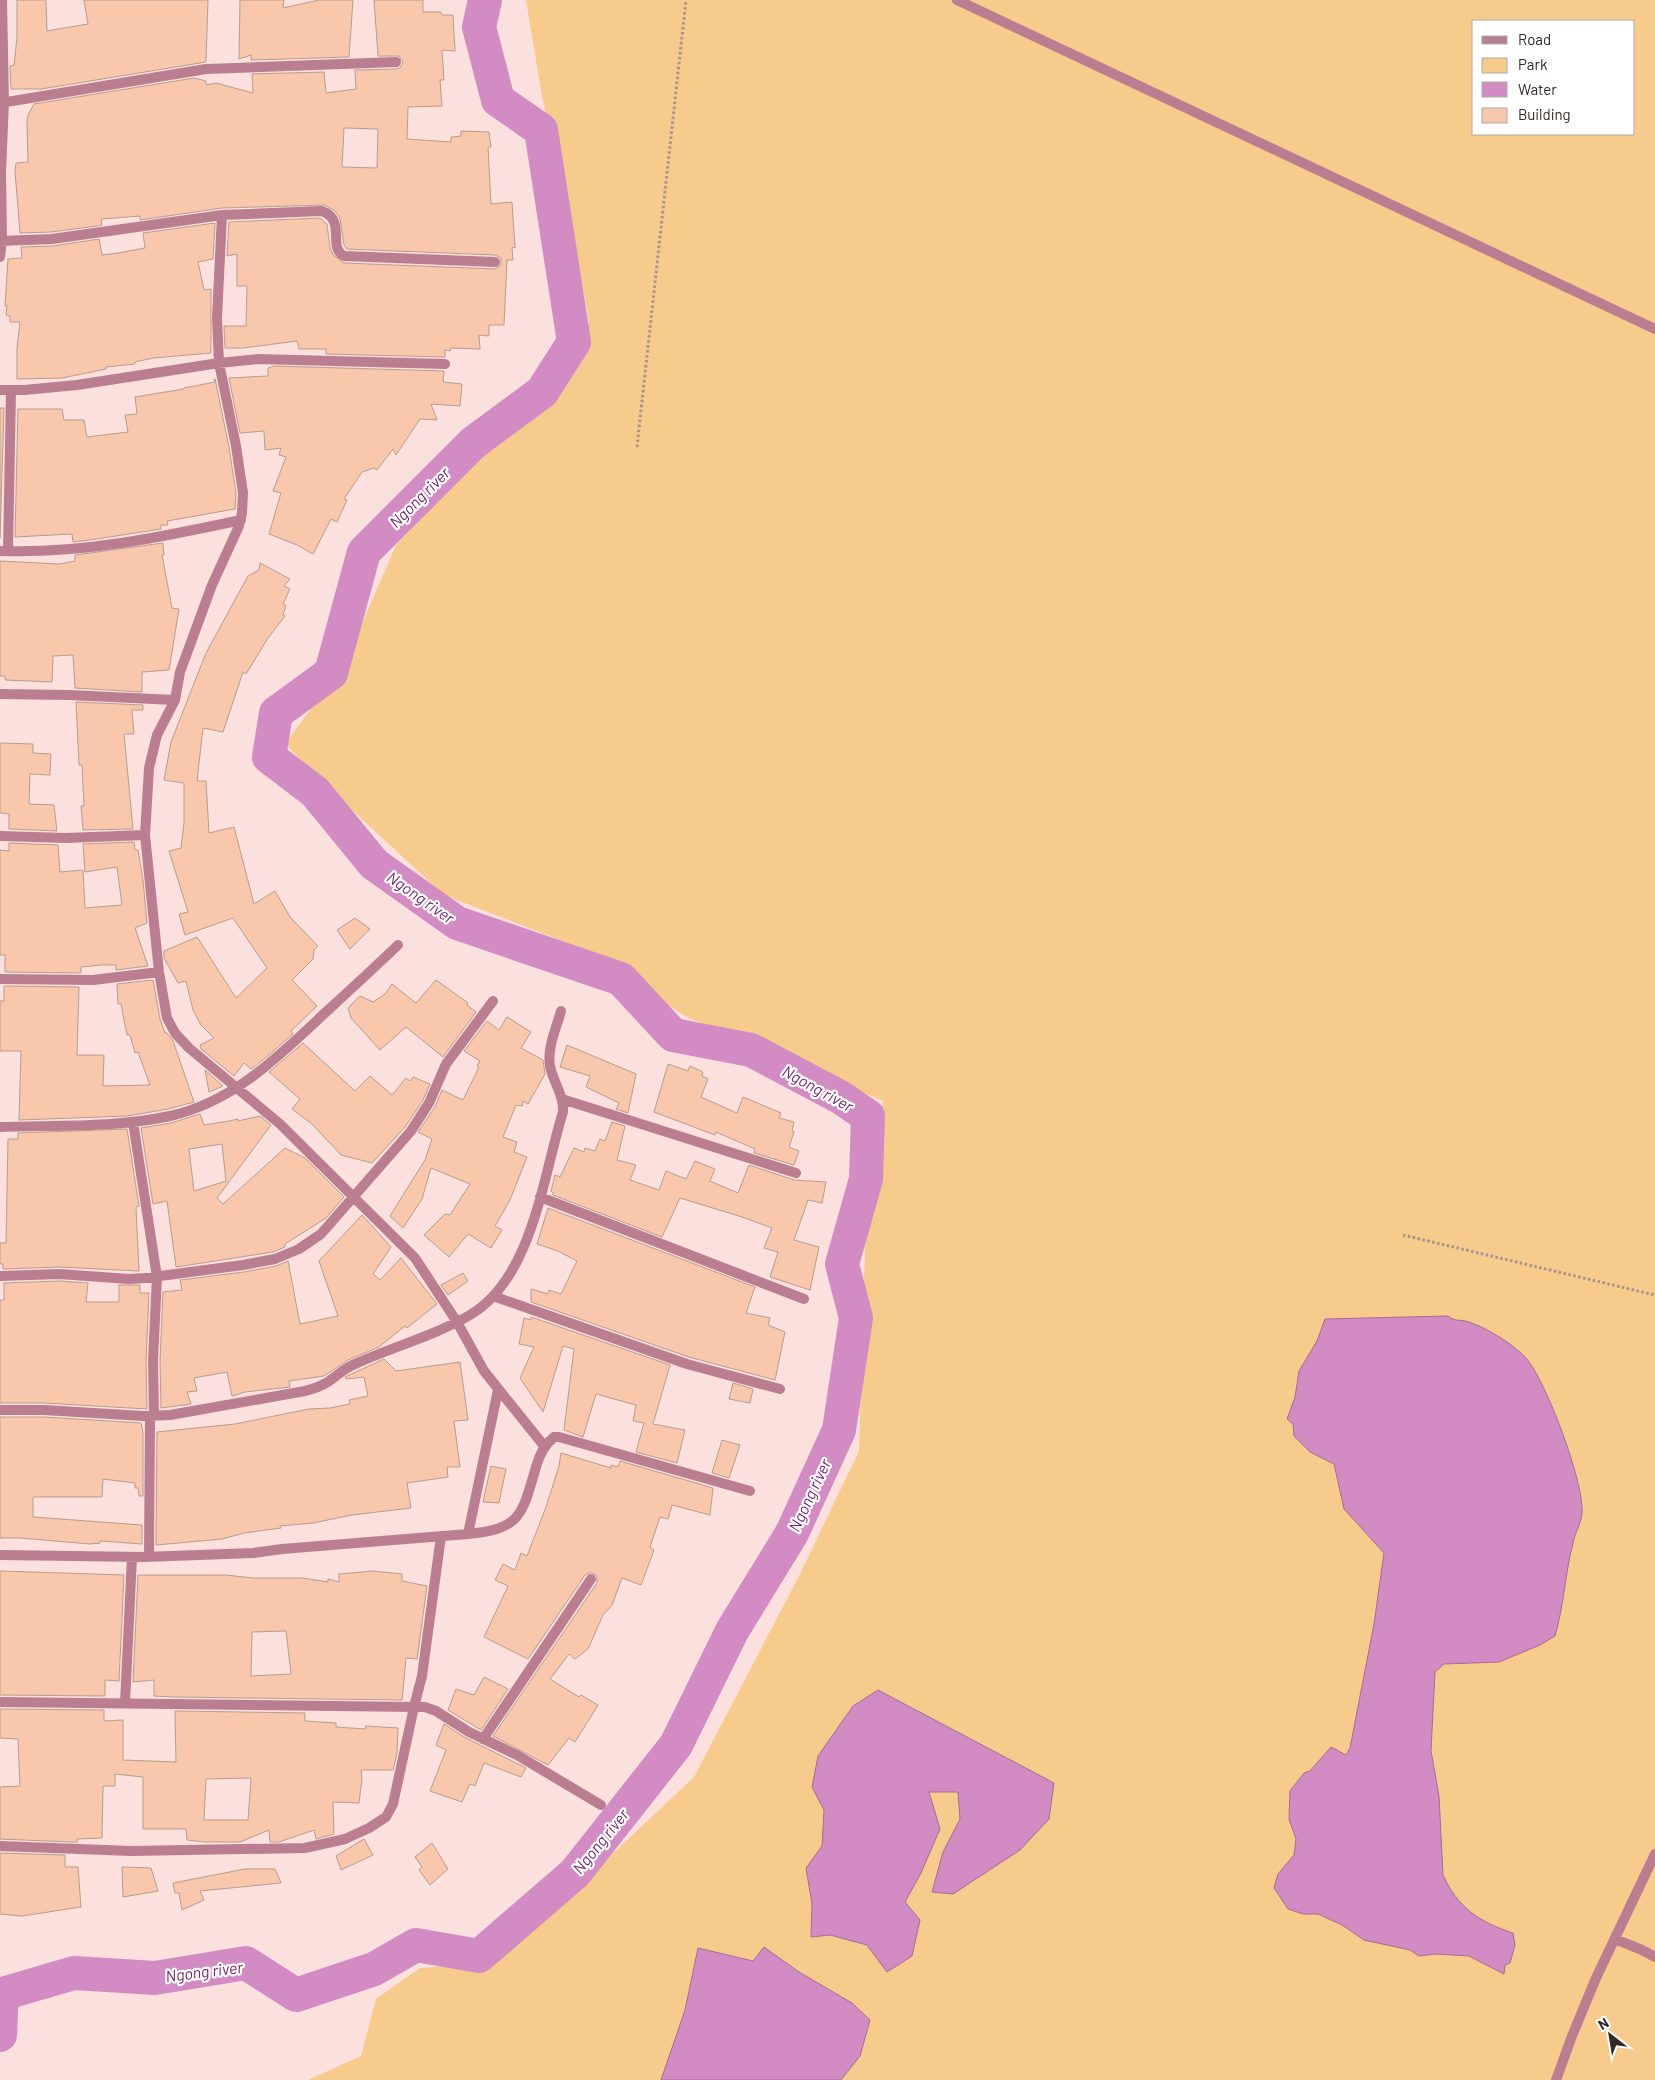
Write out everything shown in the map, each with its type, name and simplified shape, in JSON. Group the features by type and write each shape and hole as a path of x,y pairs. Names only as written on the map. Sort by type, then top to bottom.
{"street":[{"path":"0,257 2,0"},
{"path":"957,0 1655,330"},
{"path":"2,103 206,69 396,62"},
{"path":"1,240 62,238 222,216 322,211 330,214 333,220 337,250 344,256 495,262"},
{"path":"222,216 218,318 219,363 236,446 243,493 241,520 212,586 180,672 175,700 157,735 149,768 145,835 159,972 168,1018 175,1033 189,1048 280,1124 415,1258 456,1322 476,1360 544,1447"},
{"path":"0,390 77,385 219,363 258,359 445,364"},
{"path":"11,390 4,551 74,548 129,541 180,533 241,520"},
{"path":"0,694 175,700"},
{"path":"0,836 66,838 145,835"},
{"path":"0,1127 133,1122 172,1116 196,1108 238,1087 268,1066 398,945"},
{"path":"0,979 93,980 159,972"},
{"path":"0,1276 59,1274 129,1279 157,1277 275,1259 299,1249 321,1234 411,1131 429,1103 446,1064 493,1000"},
{"path":"0,1410 44,1410 152,1416 178,1414 305,1391 326,1383 354,1364 456,1322 479,1309 493,1296 519,1257 528,1237 540,1197 563,1112 562,1098 550,1068 549,1058 561,1012"},
{"path":"562,1098 796,1173"},
{"path":"133,1122 157,1277 153,1360 149,1557"},
{"path":"540,1197 804,1299"},
{"path":"493,1296 687,1364 780,1389"},
{"path":"468,1534 498,1390"},
{"path":"0,1555 149,1557 254,1553 282,1548 468,1534 493,1530 509,1525 519,1515 544,1447 554,1438 559,1437 750,1491"},
{"path":"0,1846 122,1851 305,1848 345,1839 386,1817 393,1804 422,1676 442,1536"},
{"path":"125,1703 132,1557"},
{"path":"483,1739 591,1579"},
{"path":"0,1702 425,1707 436,1711 483,1739 517,1755 601,1805"},
{"path":"1556,2080 1575,2027 1655,1854"},
{"path":"1615,1939 1642,1950 1655,1958"}],"path":[{"path":"637,447 686,0"},
{"path":"1403,1235 1655,1295"}],"green space":[{"path":"526,0 1655,0 1655,2080 308,2080 361,2056 376,1999 420,1968 498,1962 694,1777 799,1576 859,1451 865,1248 883,1101 687,1017 560,940 444,895 327,787 285,744 346,661 396,545 480,456 575,372 589,321 577,255 542,96"}],"water":[{"path":"1448,1316 1455,1320 1469,1322 1492,1332 1526,1358 1544,1388 1563,1433 1581,1500 1582,1514 1570,1554 1555,1636 1540,1645 1499,1662 1444,1664 1435,1672 1431,1751 1439,1796 1443,1875 1455,1896 1471,1912 1490,1924 1513,1933 1515,1945 1510,1963 1505,1965 1504,1974 1469,1956 1436,1954 1419,1956 1410,1950 1364,1940 1342,1925 1318,1914 1303,1914 1288,1909 1274,1888 1278,1874 1294,1855 1296,1839 1289,1819 1290,1791 1304,1773 1310,1771 1331,1747 1346,1755 1350,1748 1374,1624 1384,1553 1344,1509 1334,1464 1310,1452 1294,1436 1293,1424 1287,1419 1295,1397 1299,1371 1317,1341 1325,1319"},
{"path":"878,1690 1054,1783 1049,1819 1020,1850 953,1894 932,1892 943,1852 960,1819 958,1792 929,1792 940,1829 921,1873 905,1902 920,1920 912,1956 887,1972 867,1945 830,1935 811,1937 812,1904 806,1868 822,1846 824,1810 812,1787 818,1756 853,1706"},
{"path":"764,1947 799,1972 852,2003 870,2020 860,2056 841,2080 661,2080 685,2010 698,1948 753,1961"}],"building":[{"path":"17,0 46,0 47,31 88,24 84,0 208,0 206,62 41,89 11,89 10,66 14,65 17,38"},
{"path":"240,0 284,0 283,8 319,0 353,0 349,57 251,60 251,55 239,59"},
{"path":"374,0 423,0 423,12 441,12 442,15 453,15 455,51 442,50 444,80 440,80 442,106 408,107 407,139 451,142 451,137 461,136 461,131 489,132 491,147 488,147 491,204 512,202 515,248 512,247 513,260 507,260 504,325 489,325 489,336 479,335 480,349 451,348 450,351 445,350 445,357 326,354 326,349 299,349 297,341 243,348 225,348 224,326 246,326 247,286 237,286 237,254 227,256 229,222 320,218 327,224 330,248 333,255 344,263 495,269 501,265 501,258 495,255 347,249 344,245 340,218 335,211 325,205 222,208 140,220 140,216 101,219 102,225 97,226 51,232 20,233 15,171 16,163 28,162 27,124 28,115 34,104 194,78 206,81 206,85 216,83 253,93 252,74 324,72 326,93 356,89 355,70 396,69 400,68 403,62 399,56 378,56","holes":["344,128 378,129 377,168 342,167"]},
{"path":"215,223 213,259 198,262 204,290 211,289 211,353 153,358 135,362 135,364 106,367 106,369 62,378 17,379 17,348 20,322 10,322 10,316 6,315 7,306 5,306 8,259 22,258 21,247 53,246 99,239 102,255 145,248 143,233"},
{"path":"274,366 444,371 443,382 462,384 460,406 431,404 437,420 420,419 396,455 393,449 377,470 374,468 362,472 344,499 347,500 337,522 331,519 313,554 297,545 269,534 281,493 273,491 286,457 279,455 281,448 265,450 264,431 240,433 229,378 268,376 268,368"},
{"path":"215,379 229,447 236,493 235,509 167,521 168,525 161,525 161,529 90,540 73,542 72,534 15,537 18,409 62,409 64,420 84,420 87,437 128,432 125,415 137,414 135,397 215,382"},
{"path":"0,408 4,408 0,538"},
{"path":"163,543 164,555 162,555 172,608 179,609 169,670 142,672 142,692 75,688 73,655 53,656 52,682 5,680 5,676 0,676 0,561 59,564 75,561 75,555"},
{"path":"260,563 290,579 284,586 290,589 283,604 286,606 283,615 285,616 268,638 246,674 243,672 223,732 203,728 197,781 206,781 209,833 234,827 254,904 275,891 290,917 318,946 314,950 313,959 292,980 317,1006 291,1031 293,1034 269,1055 251,1069 244,1063 234,1076 201,1049 200,1045 214,1038 201,1025 193,1010 186,981 178,983 164,958 164,951 197,937 236,998 267,968 233,918 185,935 179,914 188,912 169,851 181,848 184,823 184,783 164,780 171,742 206,653 248,576 259,570"},
{"path":"76,702 143,705 143,710 132,710 134,734 124,734 133,829 83,830 81,806 84,806 82,765 79,765"},
{"path":"0,743 33,744 33,753 51,754 50,775 30,774 29,804 54,805 57,831 9,829 9,814 0,813"},
{"path":"134,842 135,850 138,850 143,880 147,923 135,928 148,966 116,970 116,965 81,967 81,973 5,972 5,955 0,955 0,850 9,851 9,843 58,845 60,872 83,870 85,908 122,905 117,867 85,872 83,844"},
{"path":"355,918 370,929 350,949 337,930"},
{"path":"153,980 160,1019 165,1033 173,1041 194,1102 168,1109 127,1116 19,1120 21,1051 0,1051 0,1001 4,1001 4,986 79,987 77,1055 104,1055 103,1086 150,1085 138,1052 135,1053 130,1035 127,1035 121,1004 118,1004 117,984"},
{"path":"436,980 468,1003 467,1005 476,1012 443,1057 406,1027 380,1050 351,1018 348,1008 360,996 373,1002 385,994 392,984 416,1003"},
{"path":"507,1017 531,1032 521,1048 543,1060 545,1074 528,1104 523,1101 522,1106 516,1105 503,1137 517,1142 514,1152 527,1157 510,1200 495,1226 502,1230 491,1248 468,1234 449,1257 424,1235 445,1214 450,1215 470,1184 431,1168 422,1199 403,1228 390,1216 425,1160 432,1139 418,1132 435,1107 442,1090 463,1100 479,1067 477,1066 480,1061 464,1051 487,1021 499,1030"},
{"path":"303,1043 355,1091 370,1076 392,1095 406,1078 410,1081 413,1077 430,1084 423,1100 405,1127 372,1163 341,1155 312,1124 292,1109 300,1099 269,1072"},
{"path":"567,1045 636,1074 628,1113 616,1109 619,1103 586,1087 590,1076 560,1067"},
{"path":"668,1064 688,1071 690,1066 703,1072 702,1076 708,1079 701,1097 737,1113 743,1097 781,1113 779,1118 794,1122 792,1131 794,1132 789,1147 799,1151 794,1165 754,1153 755,1149 716,1132 715,1135 654,1112"},
{"path":"205,1070 223,1086 209,1092"},
{"path":"200,1114 204,1125 260,1116 271,1125 217,1198 223,1204 285,1148 305,1158 344,1197 326,1218 285,1244 285,1247 273,1252 176,1267 167,1201 153,1204 141,1128 171,1123","holes":["222,1144 226,1181 194,1191 189,1149"]},
{"path":"612,1122 625,1126 617,1160 636,1165 630,1180 659,1190 666,1171 686,1179 695,1161 715,1169 710,1181 738,1193 749,1165 794,1180 826,1182 822,1203 808,1200 794,1240 819,1247 810,1290 770,1277 778,1252 764,1248 772,1228 680,1198 662,1237 553,1195 551,1191 555,1175 560,1177 574,1148 584,1152 585,1148 595,1151 600,1139 605,1141"},
{"path":"127,1129 139,1206 136,1207 139,1271 59,1267 3,1269 3,1264 0,1264 0,1243 6,1243 8,1139 18,1139 18,1133"},
{"path":"548,1208 755,1287 746,1313 770,1318 768,1325 785,1332 775,1380 689,1357 531,1302 531,1289 548,1294 549,1290 561,1294 577,1261 558,1251 537,1244"},
{"path":"362,1215 391,1247 373,1274 380,1280 401,1258 437,1304 379,1347 348,1360 324,1376 289,1381 290,1387 245,1392 232,1396 227,1372 194,1378 197,1391 187,1392 191,1404 161,1408 160,1360 163,1292 182,1290 180,1280 244,1272 276,1266 288,1261 300,1324 338,1316 319,1261"},
{"path":"463,1273 468,1281 448,1295 441,1285"},
{"path":"59,1281 88,1283 86,1302 119,1302 119,1285 140,1285 140,1293 149,1293 146,1360 147,1409 44,1403 0,1403 0,1300 4,1300 4,1283"},
{"path":"531,1317 670,1365 653,1424 685,1430 677,1463 636,1452 644,1423 633,1421 636,1405 596,1394 583,1437 564,1430 574,1349 563,1346 543,1412 520,1378 534,1347 519,1344 524,1318 531,1320"},
{"path":"384,1359 396,1371 460,1362 468,1420 454,1421 460,1467 447,1467 448,1477 407,1483 411,1508 352,1515 313,1523 280,1526 281,1528 244,1533 222,1539 156,1545 157,1432 235,1424 309,1409 330,1408 350,1404 349,1400 368,1396 364,1377 346,1379 345,1377"},
{"path":"733,1383 753,1389 750,1403 729,1399"},
{"path":"0,1417 44,1417 141,1423 143,1432 143,1496 139,1496 135,1483 103,1479 102,1497 33,1497 33,1517 142,1525 142,1544 100,1541 100,1543 90,1544 0,1538"},
{"path":"722,1440 740,1445 729,1478 712,1473"},
{"path":"561,1453 611,1468 611,1465 618,1467 620,1461 713,1488 710,1515 672,1505 668,1519 660,1517 650,1547 654,1550 641,1585 622,1578 612,1605 603,1615 588,1649 575,1659 569,1654 550,1679 579,1697 581,1695 598,1705 575,1742 569,1738 548,1765 493,1736 597,1583 597,1576 591,1572 585,1575 528,1659 484,1637 508,1586 495,1580 503,1564 515,1570 521,1553 527,1556 546,1507 559,1466"},
{"path":"491,1466 506,1469 499,1503 483,1502"},
{"path":"0,1571 124,1575 119,1681 105,1680 105,1696 0,1695"},
{"path":"373,1571 402,1574 402,1581 427,1586 417,1659 406,1658 402,1700 154,1696 154,1680 133,1682 138,1575 226,1575 253,1578 302,1578 328,1582 328,1579 339,1582 339,1574","holes":["286,1631 291,1674 251,1676 252,1632"]},
{"path":"484,1677 508,1689 481,1730 448,1710 456,1689 474,1695"},
{"path":"0,1709 104,1710 104,1721 123,1720 123,1760 176,1762 175,1711 305,1713 305,1721 336,1723 336,1727 365,1729 366,1726 398,1728 397,1753 393,1770 361,1770 362,1779 359,1803 333,1802 334,1834 316,1839 314,1830 279,1842 270,1842 269,1830 240,1842 205,1842 187,1840 186,1829 143,1829 143,1777 115,1774 115,1786 103,1786 102,1838 77,1839 77,1842 0,1839 0,1787 20,1786 18,1739 0,1738","holes":["251,1778 248,1820 204,1820 206,1779"]},
{"path":"444,1724 466,1738 526,1768 521,1777 484,1763 475,1786 470,1784 462,1802 430,1791 446,1750 436,1745"},
{"path":"364,1839 373,1855 341,1870 336,1856"},
{"path":"432,1843 448,1869 430,1885 419,1870 422,1867 415,1857"},
{"path":"0,1853 65,1855 65,1867 78,1867 81,1907 22,1916 0,1914"},
{"path":"122,1867 151,1868 158,1891 123,1897"},
{"path":"245,1869 275,1869 281,1883 200,1891 204,1900 182,1910 179,1893 175,1893 173,1883"}],"waterway":[{"name":"Ngong river","path":"0,2035 2,1994 74,1973 155,1978 246,1963 296,1995 374,1969 416,1945 479,1956 575,1873 676,1745 732,1631 792,1533 839,1430 856,1318 842,1264 866,1179 868,1116 840,1097 751,1050 673,1035 621,979 457,923 374,864 315,792 269,757 276,713 331,673 364,552 473,443 542,392 574,342 541,130 498,100 479,27 485,0"}]}
